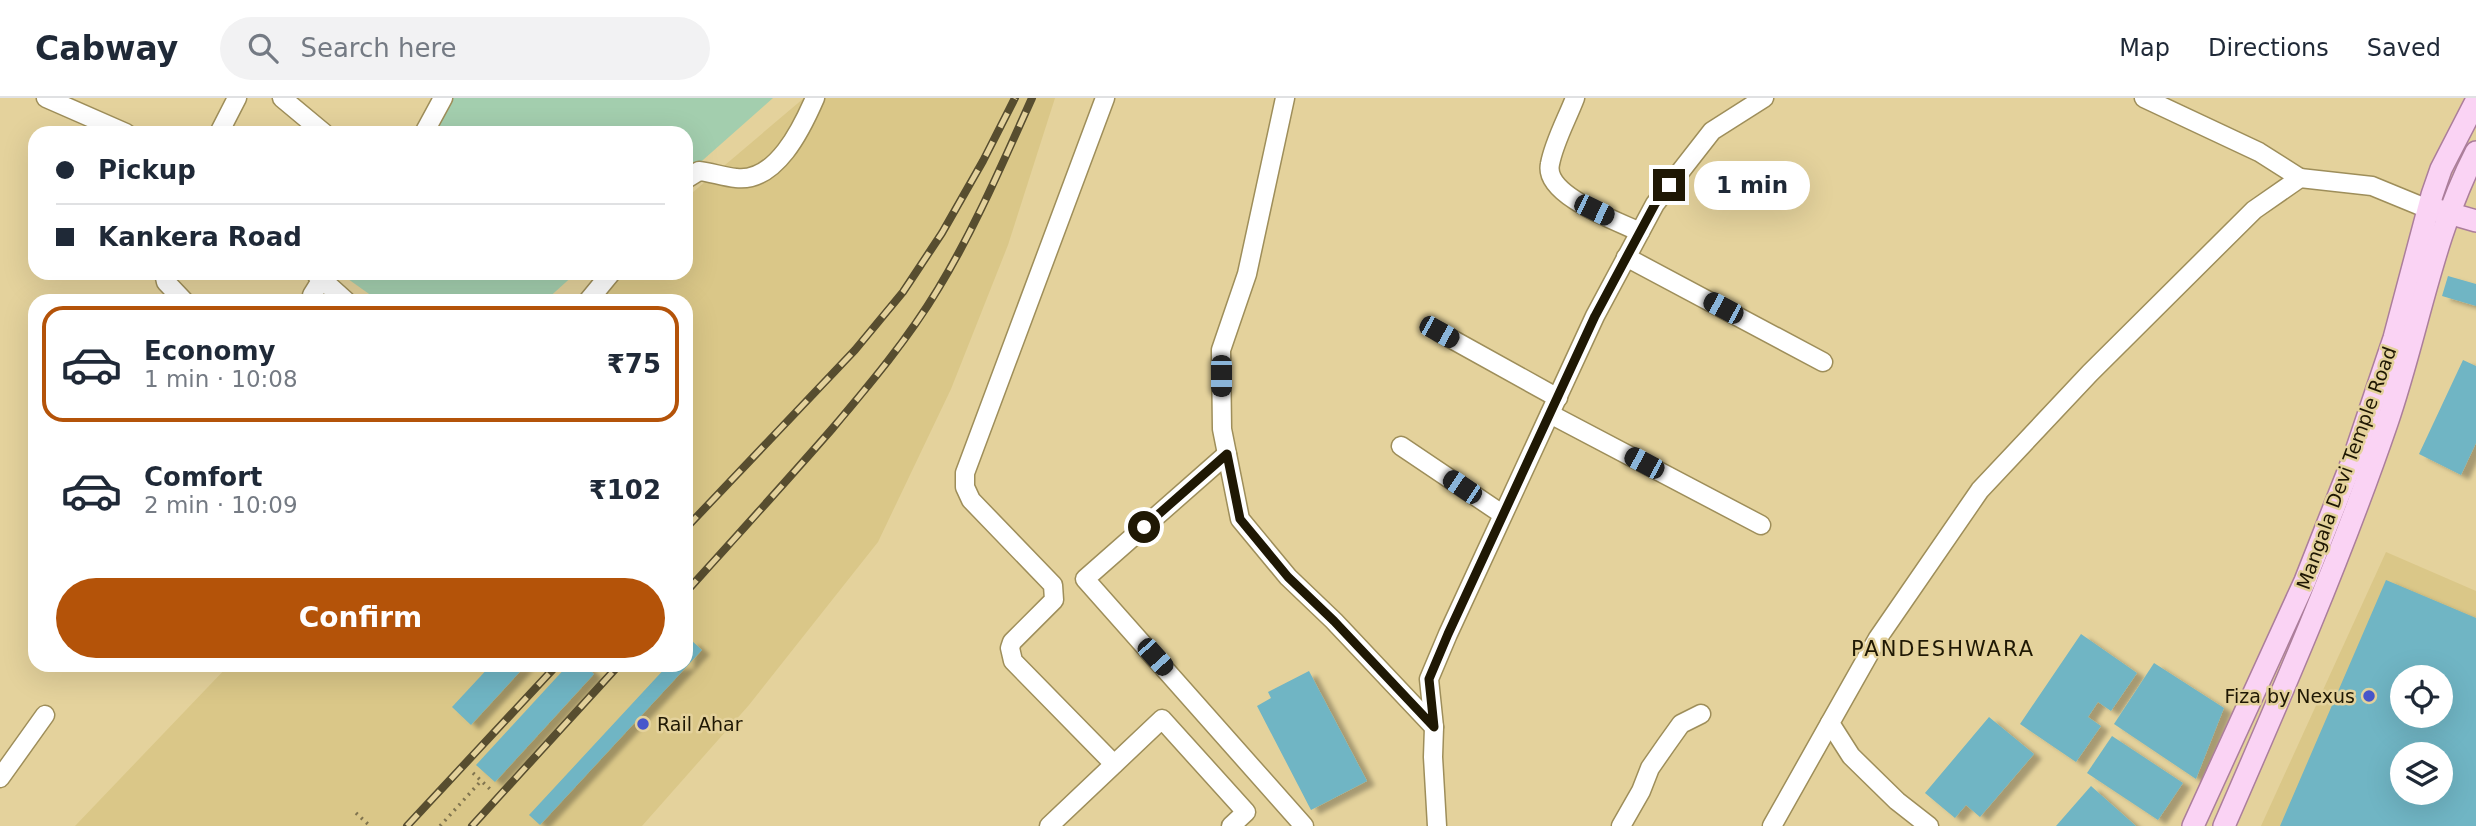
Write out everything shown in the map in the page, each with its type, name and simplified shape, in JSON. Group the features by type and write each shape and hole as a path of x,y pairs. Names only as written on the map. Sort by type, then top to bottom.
{"main road":[{"name":"Mangala Devi Temple Road","path":"2224,826 2306,639 2364,491 2404,374 2409,318 2428,209 2441,169 2476,101"},
{"name":"Mangala Devi Temple Road","path":"2193,826 2305,581 2434,257 2458,186 2476,152"},
{"path":"2428,209 2476,221"}],"street":[{"path":"46,98 82,106 115,126"},
{"path":"223,126 237,98"},
{"path":"282,98 316,126"},
{"path":"428,126 443,98"},
{"path":"693,174 699,170 737,179 763,173 794,142 815,98"},
{"path":"1105,98 965,472 965,487 971,500 1053,585 1056,592 1054,600 1012,642 1010,648 1013,660 1114,764"},
{"path":"1285,98 1257,217 1247,274 1221,350 1222,429 1240,519 1288,577 1334,621 1434,727"},
{"path":"1575,98 1549,167 1553,181 1571,199 1640,232"},
{"path":"1437,826 1434,727 1429,679 1502,514 1595,316 1655,204 1712,131 1764,98"},
{"path":"2144,98 2259,152 2300,178 2372,187 2428,209"},
{"path":"1772,826 1878,638 1980,490 2090,373 2254,210 2300,178"},
{"path":"1626,257 1823,362"},
{"path":"166,280 177,294"},
{"path":"323,280 338,294"},
{"path":"594,294 605,280"},
{"path":"1439,332 1554,406 1761,525"},
{"path":"1401,446 1502,514"},
{"path":"1227,454 1086,579 1304,826"},
{"path":"0,778 45,715"},
{"path":"1621,826 1650,768 1681,724 1701,715"},
{"path":"1049,826 1162,719 1245,812 1231,826"},
{"path":"1830,723 1851,756 1897,801 1929,826"}],"path":[{"path":"473,774 492,791"},
{"path":"440,826 481,781"},
{"path":"356,813 370,826"}],"shaded area":[{"path":"804,98 1055,98 1008,245 951,389 878,542 749,705 642,826 75,826 222,672 693,672 693,294 582,294 595,280 693,280 693,192"},
{"name":"Fiza by Nexus","path":"2386,552 2476,591 2476,826 2261,826"}],"green space":[{"path":"444,98 773,98 693,169 693,126 430,126"},
{"path":"349,280 568,280 553,294 369,294"}],"building":[{"path":"2448,276 2476,284 2476,306 2442,296"},
{"path":"2463,360 2476,366 2476,443 2461,475 2419,454"},
{"name":"Fiza by Nexus","path":"2386,580 2476,618 2476,826 2280,826"},
{"path":"2081,634 2137,673 2111,711 2098,702 2088,717 2101,726 2076,762 2020,724"},
{"path":"693,642 702,650 693,660"},
{"path":"2154,663 2224,708 2196,779 2114,724"},
{"path":"1309,671 1367,781 1311,810 1257,706 1271,698 1268,692"},
{"path":"484,672 520,672 471,725 452,707"},
{"path":"562,672 594,674 495,782 476,765"},
{"path":"662,672 682,672 540,825 529,815"},
{"path":"1989,717 2034,754 1980,817 1966,805 1955,818 1925,793"},
{"path":"2112,736 2183,783 2158,820 2087,773"},
{"path":"2091,786 2136,826 2056,826"}],"railway":[{"path":"693,521 855,350 903,292 942,233 1015,98"},
{"path":"693,584 832,429 914,326 964,242 1032,98"},
{"path":"407,826 550,672"},
{"path":"472,826 613,672"}],"place":[{"name":"Fiza by Nexus","path":"2369,696"},
{"name":"Rail Ahar","path":"643,724"}],"district":[{"name":"PANDESHWARA","path":"1943,649"}],"route":[{"path":"1144,527 1227,454 1240,519 1288,577 1334,621 1434,727 1429,679 1448,634 1595,316 1655,204 1669,185"}]}
